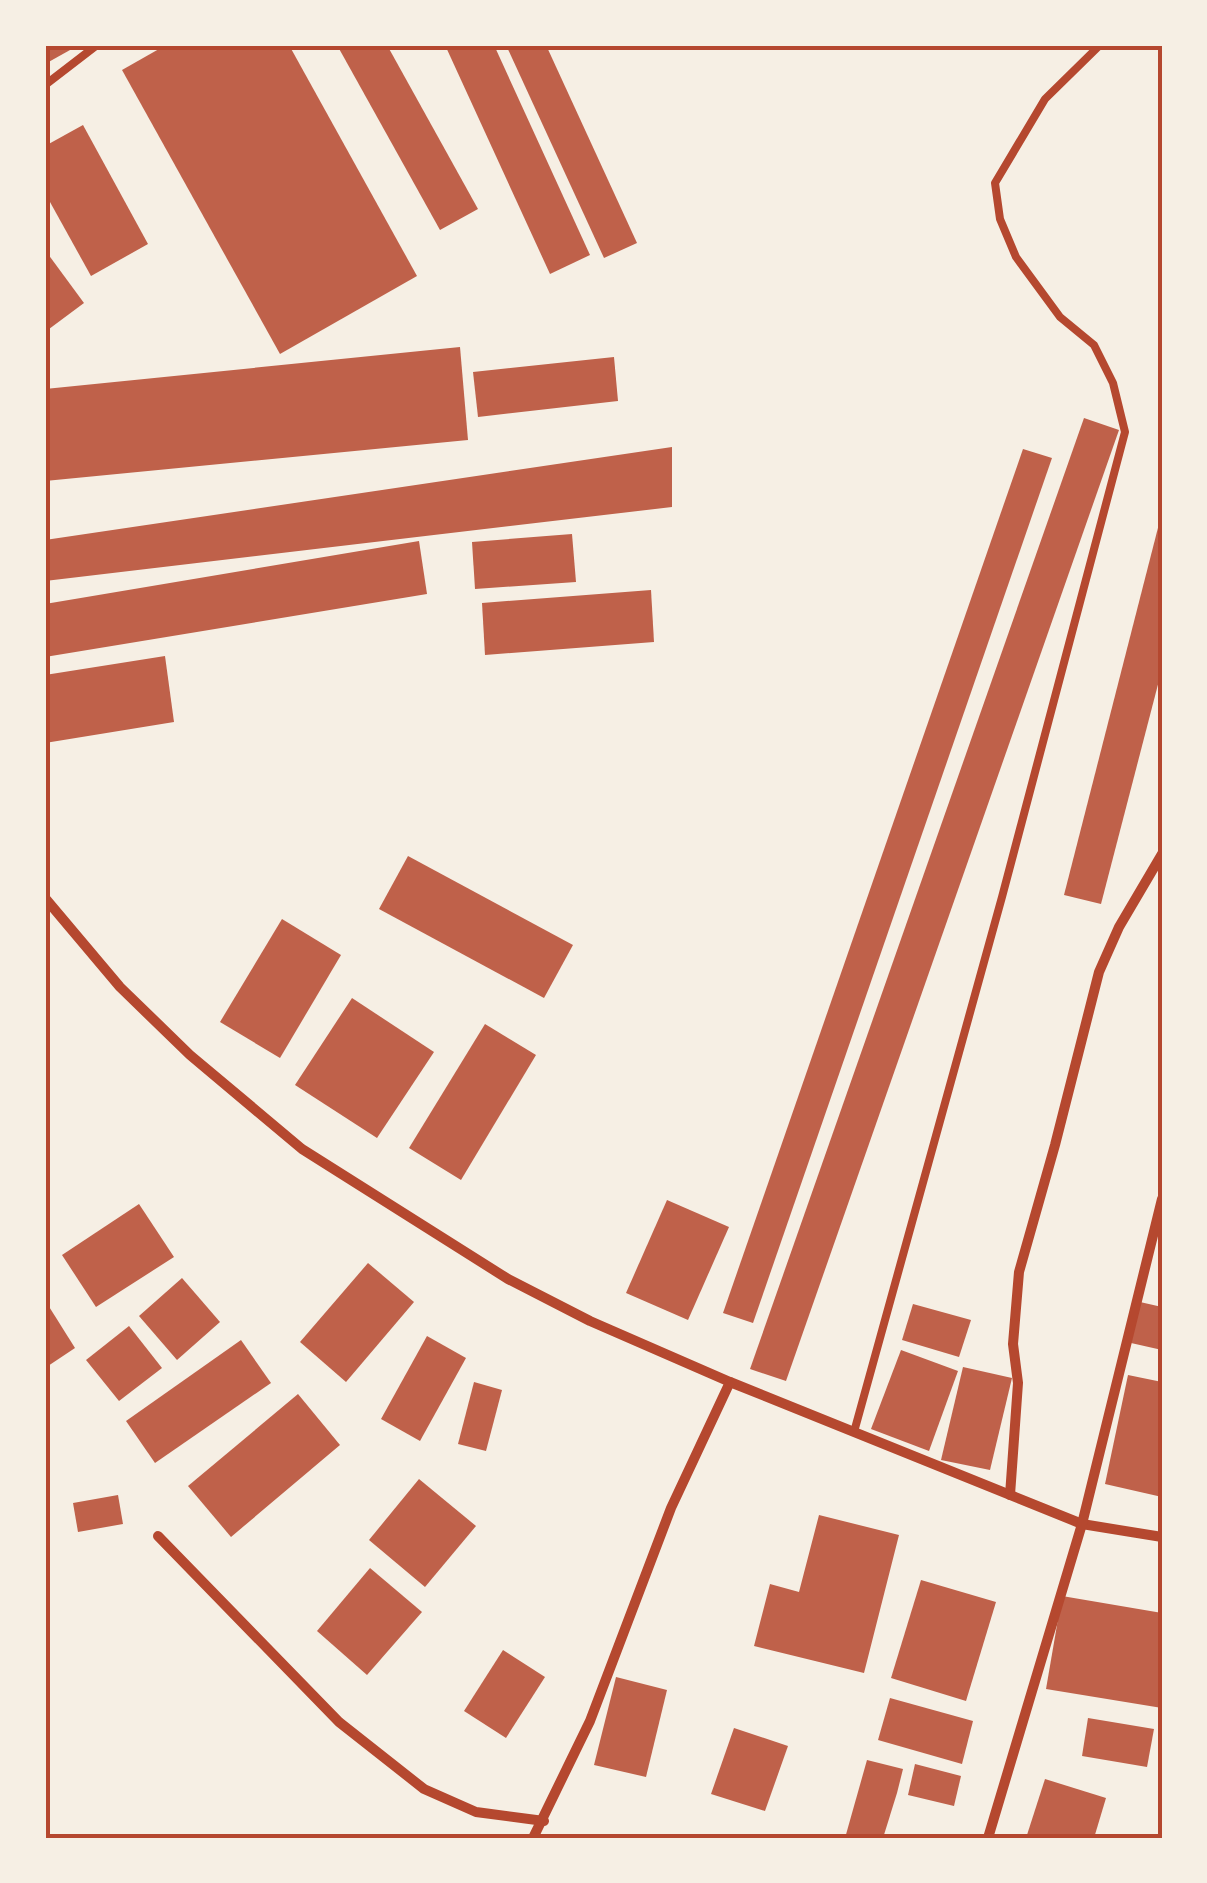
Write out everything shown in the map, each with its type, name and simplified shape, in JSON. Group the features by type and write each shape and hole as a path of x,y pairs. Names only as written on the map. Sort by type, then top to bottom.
{"street":[{"path":"1010,1495 1018,1384 1013,1344 1019,1272 1056,1145 1098,972 1162,854"},
{"path":"45,898 120,986 176,1042 302,1149 508,1278 590,1321 730,1382 1082,1524 1162,1536"},
{"path":"988,1838 1082,1524 1162,1199"},
{"path":"533,1838 590,1721 672,1508 730,1382"},
{"path":"158,1536 339,1722 424,1789 476,1812 544,1820"}],"lane":[{"path":"45,85 97,45"},
{"path":"854,1432 1125,432 1113,383 1094,344 1060,317 1016,257 1000,219 995,184 1044,99 1100,45"}],"building":[{"path":"45,45 79,45 45,64"},
{"path":"166,45 289,45 417,276 280,354 122,70"},
{"path":"337,45 387,45 478,209 440,230"},
{"path":"445,45 494,45 590,255 550,274"},
{"path":"506,45 546,45 637,243 604,258"},
{"path":"83,125 148,244 91,276 45,193 45,146"},
{"path":"45,250 84,303 45,332"},
{"path":"460,347 468,440 45,481 45,389"},
{"path":"614,357 618,401 478,417 473,372"},
{"path":"1084,418 1119,430 786,1381 750,1369"},
{"path":"672,447 672,507 45,581 45,540"},
{"path":"1023,449 1052,458 753,1323 723,1313"},
{"path":"1161,516 1162,669 1101,904 1064,895"},
{"path":"572,534 576,582 475,589 472,542"},
{"path":"419,541 427,594 45,657 45,604"},
{"path":"651,590 654,642 485,655 482,603"},
{"path":"165,656 174,722 45,743 45,675"},
{"path":"408,856 573,945 544,998 379,909"},
{"path":"282,919 341,955 280,1058 220,1022"},
{"path":"352,998 434,1052 377,1138 295,1085"},
{"path":"485,1024 536,1055 461,1180 409,1148"},
{"path":"667,1200 729,1227 688,1320 626,1293"},
{"path":"139,1204 174,1257 96,1307 62,1255"},
{"path":"368,1263 414,1302 346,1382 300,1342"},
{"path":"182,1278 220,1322 177,1360 139,1316"},
{"path":"1140,1302 1162,1307 1162,1350 1131,1343"},
{"path":"913,1304 971,1320 959,1357 902,1340"},
{"path":"48,1305 75,1348 45,1368 45,1306"},
{"path":"129,1326 162,1368 119,1401 86,1360"},
{"path":"427,1336 466,1358 420,1441 381,1419"},
{"path":"241,1340 271,1383 155,1463 126,1421"},
{"path":"901,1350 958,1371 929,1451 871,1429"},
{"path":"963,1367 1012,1378 990,1470 941,1460"},
{"path":"1128,1375 1162,1382 1162,1497 1105,1484"},
{"path":"474,1382 502,1390 486,1451 458,1444"},
{"path":"298,1394 340,1445 231,1537 188,1486"},
{"path":"419,1479 476,1526 425,1587 369,1540"},
{"path":"118,1495 123,1524 78,1532 73,1503"},
{"path":"819,1515 899,1535 864,1673 754,1646 770,1584 799,1592"},
{"path":"370,1568 422,1612 367,1675 317,1631"},
{"path":"921,1580 996,1602 966,1701 891,1678"},
{"path":"1062,1596 1162,1613 1162,1708 1046,1689"},
{"path":"503,1650 545,1677 506,1738 464,1711"},
{"path":"616,1677 667,1690 646,1777 594,1765"},
{"path":"890,1698 973,1721 962,1764 878,1740"},
{"path":"1088,1718 1154,1729 1147,1767 1082,1756"},
{"path":"734,1728 788,1746 765,1811 711,1794"},
{"path":"867,1760 903,1769 897,1793 883,1838 845,1838"},
{"path":"915,1764 961,1776 954,1806 908,1795"},
{"path":"1045,1779 1106,1798 1094,1838 1026,1838"}]}
